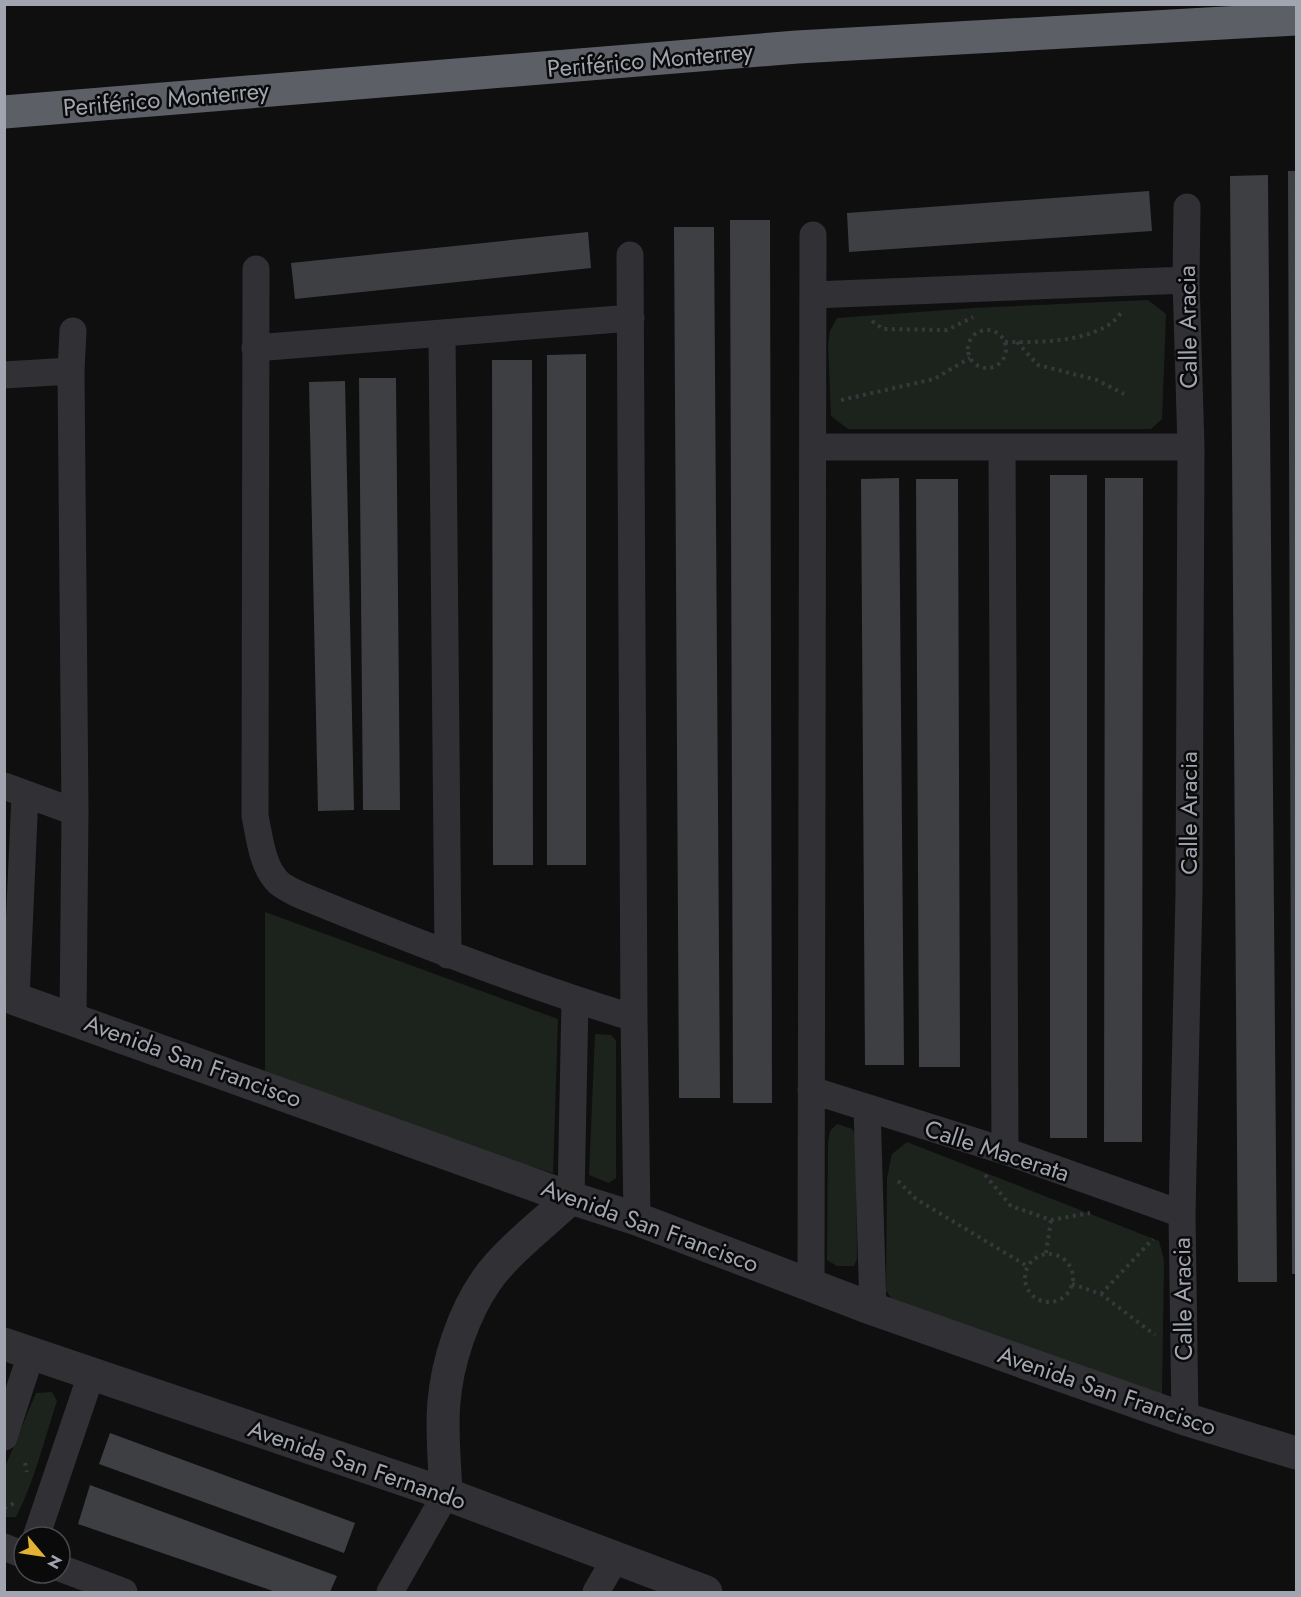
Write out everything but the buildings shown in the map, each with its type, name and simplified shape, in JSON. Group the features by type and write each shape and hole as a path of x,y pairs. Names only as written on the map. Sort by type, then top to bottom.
{"highway":[{"name":"Periférico Monterrey","path":"4,112 797,48 1296,19"}],"street":[{"name":"Calle Aracia","path":"1185,1419 1182,1214 1189,894 1191,447 1186,280 1187,207"},
{"path":"811,1285 813,235"},
{"path":"630,255 633,1018 637,1219"},
{"path":"256,269 255,816 263,855 270,871 280,884 300,895 448,955 574,1000 633,1018"},
{"path":"813,295 1186,280"},
{"path":"255,348 631,318"},
{"path":"73,331 71,371 75,812 73,1018"},
{"path":"442,334 448,955"},
{"path":"4,375 71,371"},
{"path":"813,447 1191,447"},
{"path":"999,1163 1002,447"},
{"path":"10,997 15,790 75,812"},
{"name":"Avenida San Francisco","path":"10,997 571,1198 637,1219 873,1310 1185,1419 1296,1454"},
{"path":"390,1593 446,1494 443,1403 452,1358 468,1316 485,1282 502,1262 571,1198 574,1000"},
{"name":"Calle Macerata","path":"811,1090 867,1108 999,1163 1182,1214"},
{"path":"867,1108 873,1310"},
{"path":"4,1437 18,1349"},
{"name":"Avenida San Fernando","path":"18,1349 446,1494 706,1593"},
{"path":"40,1525 91,1375"},
{"path":"596,1593 615,1559"},
{"path":"72,1573 124,1593"}],"path":[{"path":"1005,342 1043,342 1082,336 1111,324 1125,308"},
{"path":"876,315 864,316 883,328 947,330 969,320 976,314"},
{"path":"979,332 997,333 1005,342 1005,355 998,365 986,368 974,363 970,358 968,352 971,340 979,332"},
{"path":"1017,342 1038,364 1097,380 1124,394"},
{"path":"830,403 934,380 970,358"},
{"path":"999,1163 982,1171 1011,1206 1051,1220 1090,1214 1079,1209"},
{"path":"896,1178 916,1199 1027,1266"},
{"path":"1046,1253 1051,1220"},
{"path":"1143,1234 1159,1241"},
{"path":"1101,1294 1154,1238"},
{"path":"1046,1253 1061,1256 1071,1269 1072,1284 1069,1292 1056,1301 1040,1301 1027,1290 1024,1274 1027,1266 1038,1255 1046,1253"},
{"path":"1072,1284 1101,1294 1163,1341"}],"shaded area":[{"path":"1148,300 1166,314 1162,419 1151,429 848,429 831,416 828,345 830,331 837,318 974,308"},
{"path":"265,912 558,1019 553,1173 496,1156 265,1075"},
{"path":"595,1034 611,1035 616,1041 616,1178 609,1183 589,1175"},
{"path":"837,1124 852,1129 856,1136 857,1259 854,1266 837,1266 827,1260 828,1142 830,1131"},
{"path":"907,1142 1159,1241 1164,1260 1162,1396 893,1300 886,1291 887,1178 892,1154"},
{"path":"52,1392 57,1401 29,1489 16,1517 5,1517 5,1467 36,1393"}]}
